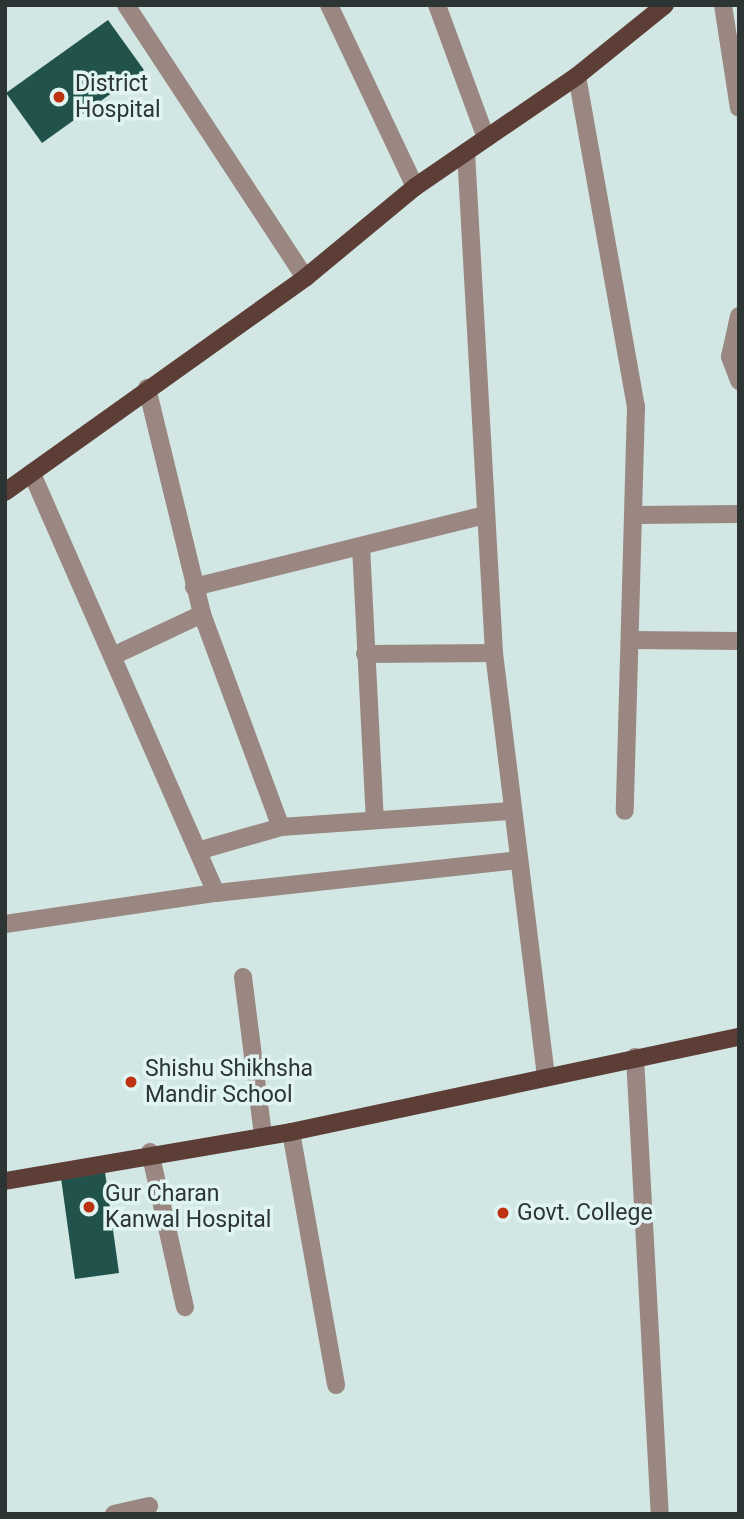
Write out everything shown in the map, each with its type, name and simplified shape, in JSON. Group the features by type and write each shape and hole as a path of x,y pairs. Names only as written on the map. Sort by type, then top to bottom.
{"main road":[{"path":"5,492 147,388 305,278 415,187 577,76 660,7"},
{"path":"5,1181 150,1152 291,1132 546,1073 739,1037"}],"street":[{"path":"126,5 305,278"},
{"path":"329,5 415,187"},
{"path":"436,5 486,138"},
{"path":"723,5 739,107"},
{"path":"577,76 636,407 625,811"},
{"path":"466,152 494,653 546,1073"},
{"path":"739,316 730,357 739,382"},
{"path":"147,388 202,614 281,827"},
{"path":"32,473 201,850 216,893"},
{"path":"635,515 739,514"},
{"path":"194,587 486,515"},
{"path":"361,547 375,819"},
{"path":"115,655 202,614"},
{"path":"631,640 739,641"},
{"path":"365,654 494,653"},
{"path":"201,850 281,827 512,811"},
{"path":"5,924 216,893 519,860"},
{"path":"243,977 263,1136"},
{"path":"635,1057 660,1514"},
{"path":"291,1132 336,1385"},
{"path":"150,1152 185,1307"},
{"path":"114,1514 149,1506"}],"building":[{"path":"108,20 144,70 42,143 6,93"},
{"path":"105,1172 119,1273 75,1279 61,1178"}],"place":[{"name":"District Hospital","path":"59,97"},
{"name":"Shishu Shikhsha Mandir School","path":"131,1082"},
{"name":"Gur Charan Kanwal Hospital","path":"89,1207"},
{"name":"Govt. College","path":"503,1213"}]}
